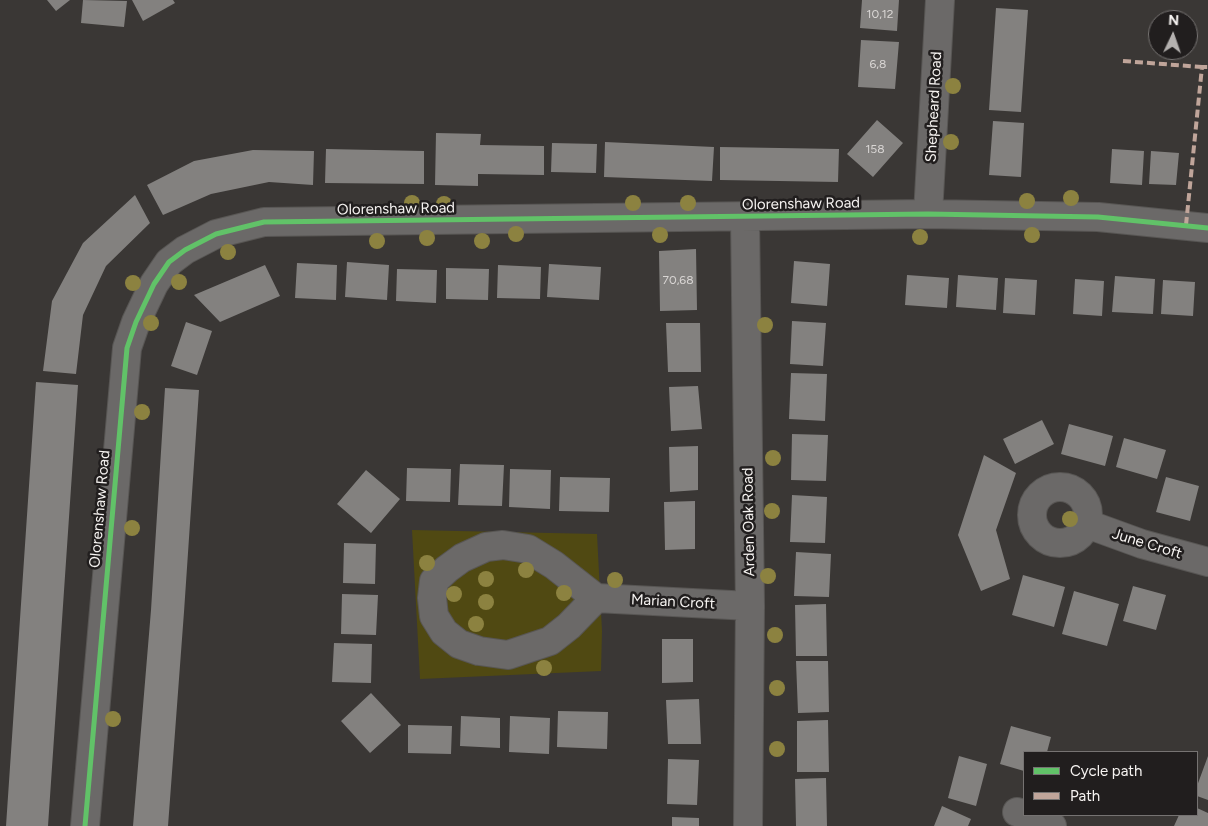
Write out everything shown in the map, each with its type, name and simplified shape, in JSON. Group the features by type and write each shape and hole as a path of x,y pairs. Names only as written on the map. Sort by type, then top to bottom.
{"street":[{"name":"Shepheard Road","path":"928,214 940,0"},
{"name":"Olorenshaw Road","path":"86,826 127,348 136,322 154,284 169,262 185,250 216,234 264,222 928,214 1098,217 1208,228"},
{"name":"Arden Oak Road","path":"745,217 750,606 748,826"},
{"name":"June Croft","path":"1087,524 1142,544 1208,562"},
{"path":"503,545 528,549 554,565 596,598 569,626 550,641 508,655 479,651 459,644 444,632 434,616 432,598 434,581 447,569 462,558 486,547 503,545"},
{"name":"Marian Croft","path":"596,598 750,606"},
{"path":"1017,812 1023,814"},
{"path":"1027,816 1052,826"}],"shaded area":[{"path":"412,530 597,534 602,631 601,671 420,679"}],"building":[{"path":"47,0 70,0 56,11"},
{"path":"83,0 127,1 124,27 81,23"},
{"path":"132,0 173,0 175,3 143,21"},
{"path":"862,0 899,0 897,31 860,28"},
{"path":"996,8 1028,10 1021,112 989,110"},
{"path":"861,40 899,42 895,89 858,87"},
{"path":"877,120 903,143 873,177 847,154"},
{"path":"993,121 1024,123 1021,177 989,175"},
{"path":"436,133 481,134 480,145 544,146 544,175 478,174 478,186 435,185"},
{"path":"605,142 714,147 712,181 604,177"},
{"path":"552,143 597,144 596,173 551,172"},
{"path":"720,147 839,149 838,182 720,180"},
{"path":"326,149 424,151 424,184 325,183"},
{"path":"1112,149 1144,151 1142,185 1110,183"},
{"path":"253,150 314,151 313,185 269,182 211,194 163,215 147,185 194,161"},
{"path":"1151,151 1179,153 1176,185 1149,184"},
{"path":"135,195 150,223 106,266 83,315 76,374 43,371 52,301 83,243"},
{"path":"696,249 697,310 660,311 659,251"},
{"path":"794,261 830,264 827,306 791,303"},
{"path":"347,262 389,265 387,300 345,297"},
{"path":"297,263 337,265 336,300 295,298"},
{"path":"549,264 601,267 599,300 547,297"},
{"path":"265,265 280,296 220,322 194,295"},
{"path":"498,265 541,267 540,299 497,298"},
{"path":"446,268 489,269 488,300 446,299"},
{"path":"397,269 437,270 436,303 396,301"},
{"path":"907,275 949,278 947,308 905,305"},
{"path":"958,275 998,278 996,310 956,307"},
{"path":"1115,276 1155,279 1153,314 1112,312"},
{"path":"1005,278 1037,280 1035,315 1003,313"},
{"path":"1075,279 1104,281 1102,316 1073,314"},
{"path":"1163,280 1195,282 1193,316 1161,314"},
{"path":"792,321 826,323 823,366 790,364"},
{"path":"186,322 212,331 197,375 171,366"},
{"path":"666,323 700,323 701,372 668,372"},
{"path":"791,373 827,374 825,421 789,419"},
{"path":"36,382 78,385 48,826 6,826"},
{"path":"698,386 702,429 671,431 669,387"},
{"path":"165,388 199,390 184,612 168,826 133,826 151,610"},
{"path":"1042,420 1054,444 1015,464 1003,439"},
{"path":"1069,424 1113,436 1105,466 1061,454"},
{"path":"792,434 828,435 826,481 791,480"},
{"path":"1124,438 1166,450 1157,479 1116,467"},
{"path":"698,446 698,490 670,492 669,447"},
{"path":"984,455 1016,473 996,530 1010,579 981,591 958,535"},
{"path":"460,464 504,465 502,506 458,505"},
{"path":"407,468 451,469 450,502 406,501"},
{"path":"510,469 551,470 550,509 509,507"},
{"path":"366,470 400,499 371,533 337,504"},
{"path":"560,477 610,478 609,512 559,511"},
{"path":"1166,477 1199,486 1190,521 1156,512"},
{"path":"792,495 827,497 825,543 790,542"},
{"path":"695,501 695,549 665,550 664,502"},
{"path":"344,543 376,544 375,584 343,583"},
{"path":"796,552 831,554 829,597 794,596"},
{"path":"1023,575 1065,587 1054,627 1012,615"},
{"path":"1133,586 1166,595 1156,630 1123,621"},
{"path":"1074,591 1119,604 1107,646 1062,634"},
{"path":"342,594 378,595 376,635 341,634"},
{"path":"826,604 827,656 796,656 795,605"},
{"path":"662,639 693,639 693,682 662,683"},
{"path":"334,643 372,644 371,683 332,682"},
{"path":"796,661 828,661 829,712 798,713"},
{"path":"371,693 401,725 370,753 341,721"},
{"path":"699,699 701,744 668,744 666,700"},
{"path":"558,711 608,712 607,749 557,747"},
{"path":"461,716 500,718 500,748 460,746"},
{"path":"510,716 550,718 549,754 509,752"},
{"path":"828,720 829,772 797,772 797,721"},
{"path":"408,725 452,726 451,754 408,753"},
{"path":"1011,726 1051,737 1047,751 1023,751 1023,771 1000,764"},
{"path":"959,756 987,764 976,806 948,798"},
{"path":"1208,756 1208,800 1198,796 1198,783"},
{"path":"668,759 699,760 697,805 667,804"},
{"path":"826,778 827,826 796,826 795,779"},
{"path":"942,806 971,819 968,826 934,826"},
{"path":"1198,808 1208,813 1208,826 1174,826 1179,816 1198,816"},
{"path":"672,817 699,818 699,826 672,826"}],"marked path":[{"path":"1123,61 1202,67"},
{"path":"1186,225 1202,67 1208,67"}],"cycle path":[{"path":"85,826 127,348 136,322 154,284 169,262 185,250 216,234 264,222 928,214 1098,217 1208,228"}]}
